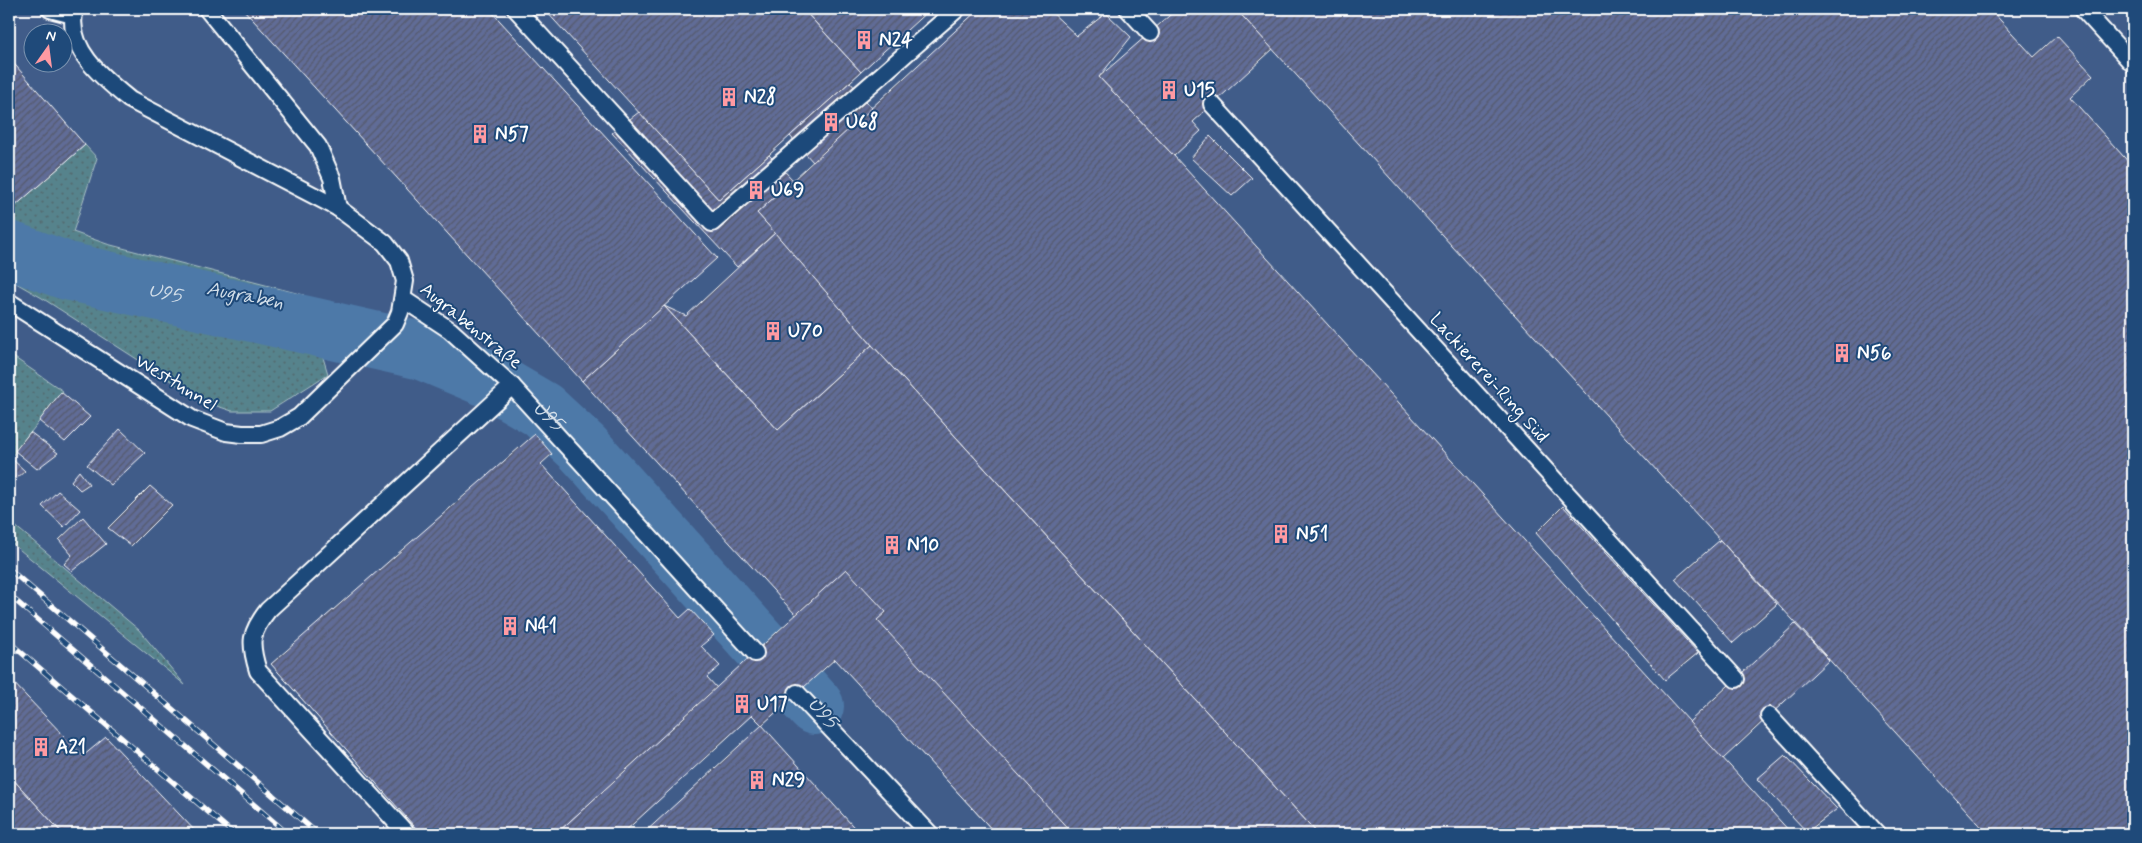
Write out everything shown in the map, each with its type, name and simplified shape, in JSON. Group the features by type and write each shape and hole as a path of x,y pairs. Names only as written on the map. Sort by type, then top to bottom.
{"lane":[{"path":"50,9 74,12"},
{"path":"207,9 318,146 332,178 338,208"},
{"path":"516,9 712,222 957,9"},
{"path":"1128,9 1150,33"},
{"path":"2083,9 2133,64"},
{"name":"Augrabenstraße","path":"74,12 75,34 86,58 103,79 130,100 338,208 385,243 400,261 406,281 403,299 450,330 512,386 755,652"},
{"name":"Lackiererei-Ring Süd","path":"1212,104 1736,679"},
{"name":"Westtunnel","path":"9,302 192,419 226,432 261,434 280,428 299,417 395,324 403,299"},
{"path":"407,834 258,671 251,650 254,628 268,610 512,386"},
{"path":"797,693 930,834"},
{"path":"1769,716 1877,834"}],"shaded area":[{"path":"9,9 2133,9 2133,834 9,834"}],"green space":[{"path":"85,145 97,158 73,232 107,244 304,295 328,374 270,411 232,411 202,401 42,298 9,279 9,207 14,207"},
{"path":"9,354 63,391 9,460"},
{"path":"9,514 14,525 139,630 185,685 9,541"}],"building":[{"name":"N57","path":"243,9 489,9 717,258 582,381"},
{"name":"N28","path":"544,9 803,9 861,72 719,200"},
{"name":"N24","path":"803,9 930,9 861,72"},
{"name":"N51","path":"979,9 1048,9 1077,36 1106,13 1131,37 1099,77 1174,156 1792,834 1318,834 872,345 757,213"},
{"name":"U15","path":"1177,9 1236,9 1273,49 1193,122 1201,131 1174,156 1099,77"},
{"name":"N56","path":"1236,9 1990,9 2034,57 2057,36 2093,75 2070,97 2133,167 2133,834 1988,834"},
{"path":"9,58 85,145 14,207 9,207"},
{"name":"U68","path":"850,82 872,108 813,162 790,136"},
{"name":"U69","path":"639,112 719,200 769,155 793,180 757,213 775,233 737,267 612,133"},
{"path":"1210,136 1252,178 1232,196 1191,158"},
{"name":"U70","path":"775,233 872,345 778,430 664,306 686,316"},
{"name":"N10","path":"664,306 778,430 872,345 1318,834 996,834 582,381"},
{"path":"61,392 90,417 65,442 39,421"},
{"path":"120,429 145,453 111,485 87,465"},
{"path":"30,432 58,453 37,469 15,451"},
{"name":"N41","path":"535,434 552,454 541,464 680,618 690,609 714,635 701,646 720,666 707,677 717,688 556,834 421,834 271,664"},
{"path":"12,459 25,471 16,479 9,473 9,461"},
{"path":"79,471 89,484 80,490 71,481"},
{"path":"150,486 172,505 131,546 108,528"},
{"path":"58,491 80,510 64,527 42,506"},
{"path":"1563,506 1698,653 1665,680 1536,533"},
{"path":"83,517 106,544 72,571 64,564 72,555 59,540"},
{"path":"1720,540 1777,604 1733,643 1675,579"},
{"name":"U17","path":"846,569 886,612 877,620 1073,834 996,834 835,659 762,725 752,715 622,834 556,834"},
{"path":"1795,624 1829,660 1723,759 1689,722"},
{"name":"A21","path":"9,678 83,756 106,737 198,834 63,834 9,775"},
{"name":"N29","path":"762,725 860,834 643,834"},
{"path":"1785,755 1837,809 1807,832 1757,779"},
{"path":"9,775 63,834 9,834"}],"waterway":[{"name":"Augraben","path":"9,250 67,275 132,291 332,331"},
{"name":"U95","path":"9,250 67,271 422,351 489,379 542,410 583,448 815,706"}],"railway":[{"path":"9,569 318,834"},
{"path":"9,595 288,834"},
{"path":"9,642 234,834"}],"place":[{"name":"N24","path":"864,40"},
{"name":"U15","path":"1169,90"},
{"name":"N28","path":"729,97"},
{"name":"U68","path":"831,122"},
{"name":"N57","path":"480,134"},
{"name":"U69","path":"756,190"},
{"name":"U70","path":"773,331"},
{"name":"N56","path":"1842,353"},
{"name":"N51","path":"1281,534"},
{"name":"N10","path":"892,545"},
{"name":"N41","path":"510,626"},
{"name":"U17","path":"742,704"},
{"name":"A21","path":"41,747"},
{"name":"N29","path":"757,780"}]}
